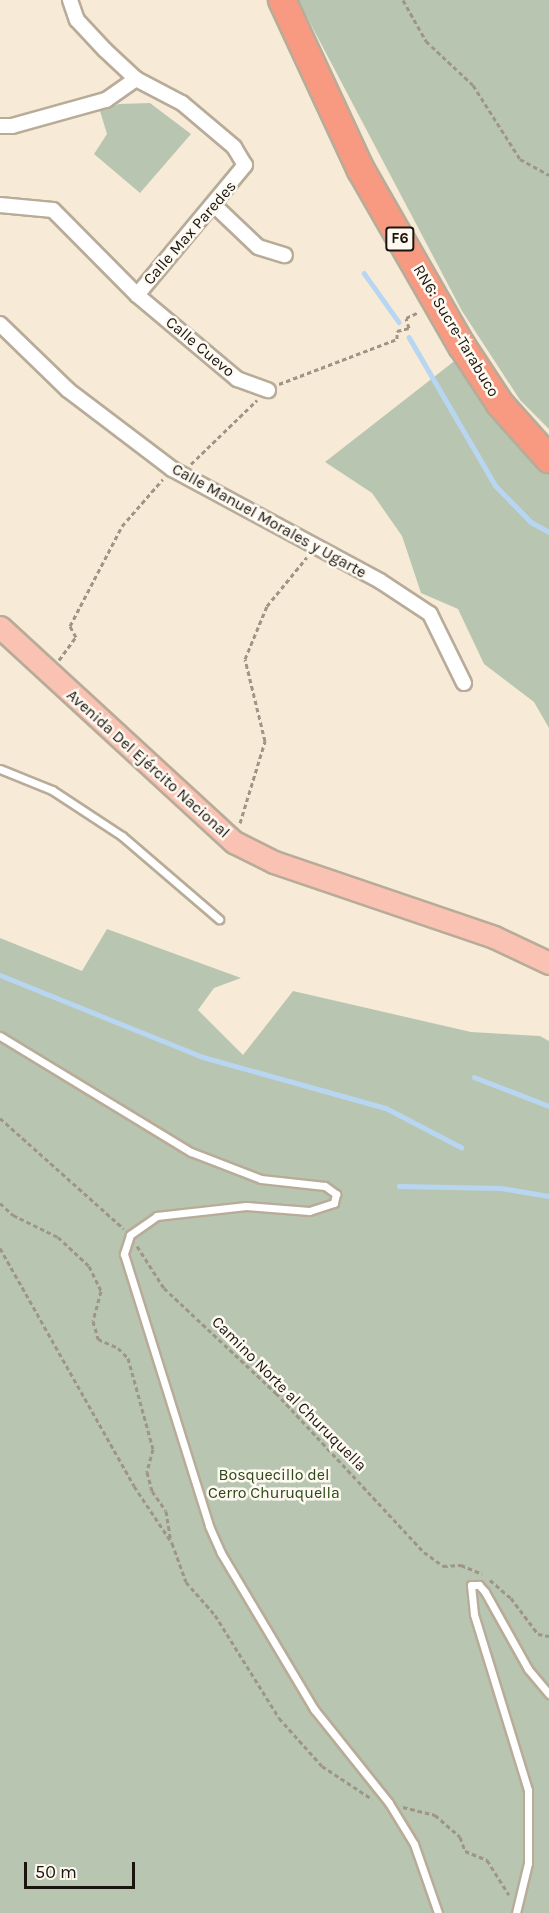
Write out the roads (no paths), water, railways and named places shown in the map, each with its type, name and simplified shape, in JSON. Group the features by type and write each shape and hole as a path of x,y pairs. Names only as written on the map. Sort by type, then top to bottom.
{"highway":[{"name":"RN6: Sucre-Tarabuco","path":"282,0 361,170 437,303 500,404 549,459"}],"main road":[{"name":"Avenida Del Ejército Nacional","path":"0,627 234,842 274,862 494,937 549,963"}],"street":[{"name":"Calle Max Paredes","path":"70,0 77,20 136,79 182,103 234,147 245,165 215,206 137,295"},
{"path":"0,126 12,126 106,100 136,79"},
{"name":"Calle Cuevo","path":"0,205 53,210 137,295 237,379 268,390"},
{"path":"215,206 258,247 285,255"},
{"name":"Calle Manuel Morales y Ugarte","path":"0,324 68,390 176,471 315,546 430,614 464,683"}],"lane":[{"path":"0,769 52,790 122,836 219,919"},
{"path":"0,1036 192,1152 261,1179 325,1186 336,1194 334,1203 309,1211 246,1206 157,1216 130,1235 124,1254 209,1526 221,1553 314,1709 389,1803 414,1844 438,1913"},
{"path":"516,1910 528,1863 528,1790 474,1614 471,1586 479,1585 485,1592 528,1670 549,1694"}],"waterway":[{"path":"364,273 399,322"},
{"path":"409,337 495,485 531,522 549,532"},
{"path":"0,975 203,1057 386,1108 461,1147"},
{"path":"474,1077 549,1106"},
{"path":"399,1186 501,1188 549,1196"}],"park label":[{"name":"Bosquecillo del Cerro Churuquella","path":"274,1484"}]}
